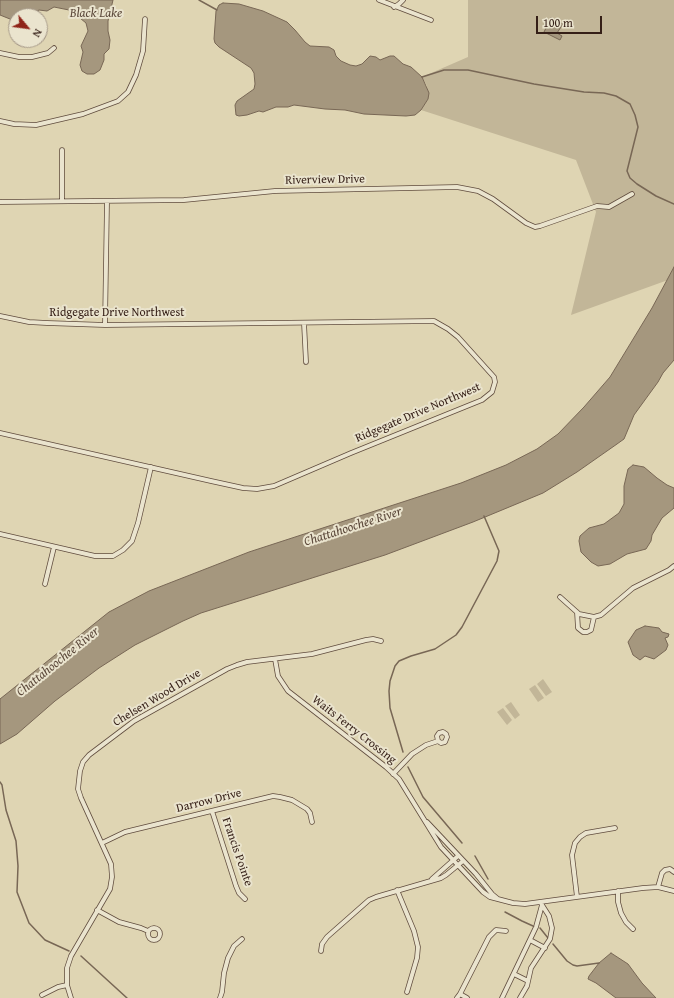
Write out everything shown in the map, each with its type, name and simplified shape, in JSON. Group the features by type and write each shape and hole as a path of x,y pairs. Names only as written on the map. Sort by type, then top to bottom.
{"street":[{"path":"379,0 431,20"},
{"path":"394,7 403,0"},
{"path":"0,121 14,124 36,125 83,114 118,101 128,92 136,75 142,51 145,19"},
{"path":"0,52 19,57 32,57 48,53 54,48"},
{"path":"62,150 62,201"},
{"name":"Riverview Drive","path":"0,202 184,200 299,190 378,190 457,187 478,191 493,199 526,223 535,227 597,206 610,207 632,194"},
{"path":"105,325 107,201"},
{"name":"Ridgegate Drive Northwest","path":"0,316 41,323 105,325 434,321 458,337 494,377 495,382 492,392 482,400 377,442 274,486 257,489 244,488 0,433"},
{"path":"304,323 306,362"},
{"path":"0,534 95,556 114,556 132,541 135,534 151,467"},
{"path":"45,584 54,547"},
{"path":"560,597 580,614 594,617 602,615 633,588 674,566"},
{"path":"577,612 578,628 583,632 588,632 591,630 594,617"},
{"name":"Chelsen Wood Drive","path":"71,998 67,986 67,968 71,956 110,889 112,877 111,864 78,789 80,771 83,762 89,755 134,721 227,669 247,662 312,654 366,640 381,641"},
{"name":"Waits Ferry Crossing","path":"275,659 278,676 288,690 399,779 437,842 483,892 490,897 513,903 541,904 577,897 643,888 674,890 674,885"},
{"path":"393,774 412,754 426,745 438,741"},
{"name":"Darrow Drive","path":"102,843 125,832 267,797 280,797 292,800 310,813 312,822"},
{"name":"Francis Pointe","path":"212,811 236,886 244,899"},
{"name":"Waits Ferry Crossing","path":"424,819 498,899"},
{"path":"577,897 572,855 575,843 586,833 615,828"},
{"path":"429,881 458,856"},
{"path":"321,951 322,944 327,937 362,904 376,896 446,875 463,861"},
{"path":"658,888 662,873 665,870 670,869 674,872"},
{"path":"397,890 414,931 418,947 417,958 407,992"},
{"path":"618,891 618,902 621,913 626,922 633,929"},
{"path":"502,998 536,927 541,904"},
{"path":"520,998 527,986 531,968 536,958 545,948 550,939 552,928 549,916 541,904"},
{"path":"97,910 119,922 148,931"},
{"path":"467,998 459,996 489,937 496,930 506,931"},
{"path":"220,998 228,958 234,946 242,939"},
{"path":"530,940 545,948"},
{"path":"514,974 528,981"},
{"path":"42,996 58,987 67,986"}],"shaded area":[{"path":"468,0 674,0 674,267 668,280 571,315 596,212 576,160 421,110 428,99 427,86 422,77 468,57"},
{"path":"543,679 552,692 546,696 537,684"},
{"path":"535,685 544,698 538,702 529,689"},
{"path":"511,702 520,715 515,719 505,706"},
{"path":"503,708 512,720 507,725 497,712"}],"water":[{"name":"Black Lake","path":"0,0 113,0 108,21 110,40 109,49 104,54 104,60 100,70 94,74 87,74 82,71 80,65 83,52 81,46 88,31 86,23 75,14 69,10 54,7 48,10 48,8 8,8 8,18 0,15"},
{"path":"223,3 239,4 263,11 287,22 310,46 329,47 334,50 336,56 341,61 350,65 356,66 362,64 370,56 376,57 380,60 394,56 403,64 411,67 422,77 429,93 428,99 421,110 415,115 406,116 364,114 345,110 294,105 288,107 276,107 263,112 259,111 247,115 236,115 235,105 237,101 254,89 254,73 251,68 215,43 216,11 219,5"},
{"path":"551,18 563,24 557,33 562,36 560,40 544,32"},
{"name":"Chattahoochee River","path":"674,267 674,360 663,373 634,415 624,439 617,444 577,472 543,493 473,522 385,555 201,613 183,621 135,645 99,668 55,701 17,734 0,744 0,699 109,612 149,591 249,552 461,483 506,465 537,449 558,434 610,377 652,308"},
{"path":"633,465 644,467 667,485 674,488 674,508 662,518 646,549 627,554 610,564 598,566 591,562 581,552 579,541 580,536 589,528 604,524 619,513 624,504 624,486 628,469"},
{"path":"645,626 659,628 662,632 669,634 668,637 665,638 668,645 666,650 654,659 645,656 640,660 633,655 628,642 636,630"},
{"path":"611,953 628,964 642,983 656,998 616,998 588,979 599,963"}],"waterway":[{"path":"199,0 217,10"},
{"path":"422,77 444,70 468,70 534,84 584,92 604,93 616,96 630,104 638,127 627,171 630,178 656,196 674,204"},
{"path":"403,752 390,708 390,681 395,666 399,661 435,649 456,635 462,627 497,561 499,551 484,516"},
{"path":"408,767 423,797 462,843"},
{"path":"0,782 2,785 6,810 16,841 18,866 17,892 29,923 45,940 69,951"},
{"path":"475,856 488,879"},
{"path":"505,912 533,926"},
{"path":"540,928 548,938"},
{"path":"553,944 567,961 573,965 577,966 599,963"},
{"path":"81,956 127,998"}]}
